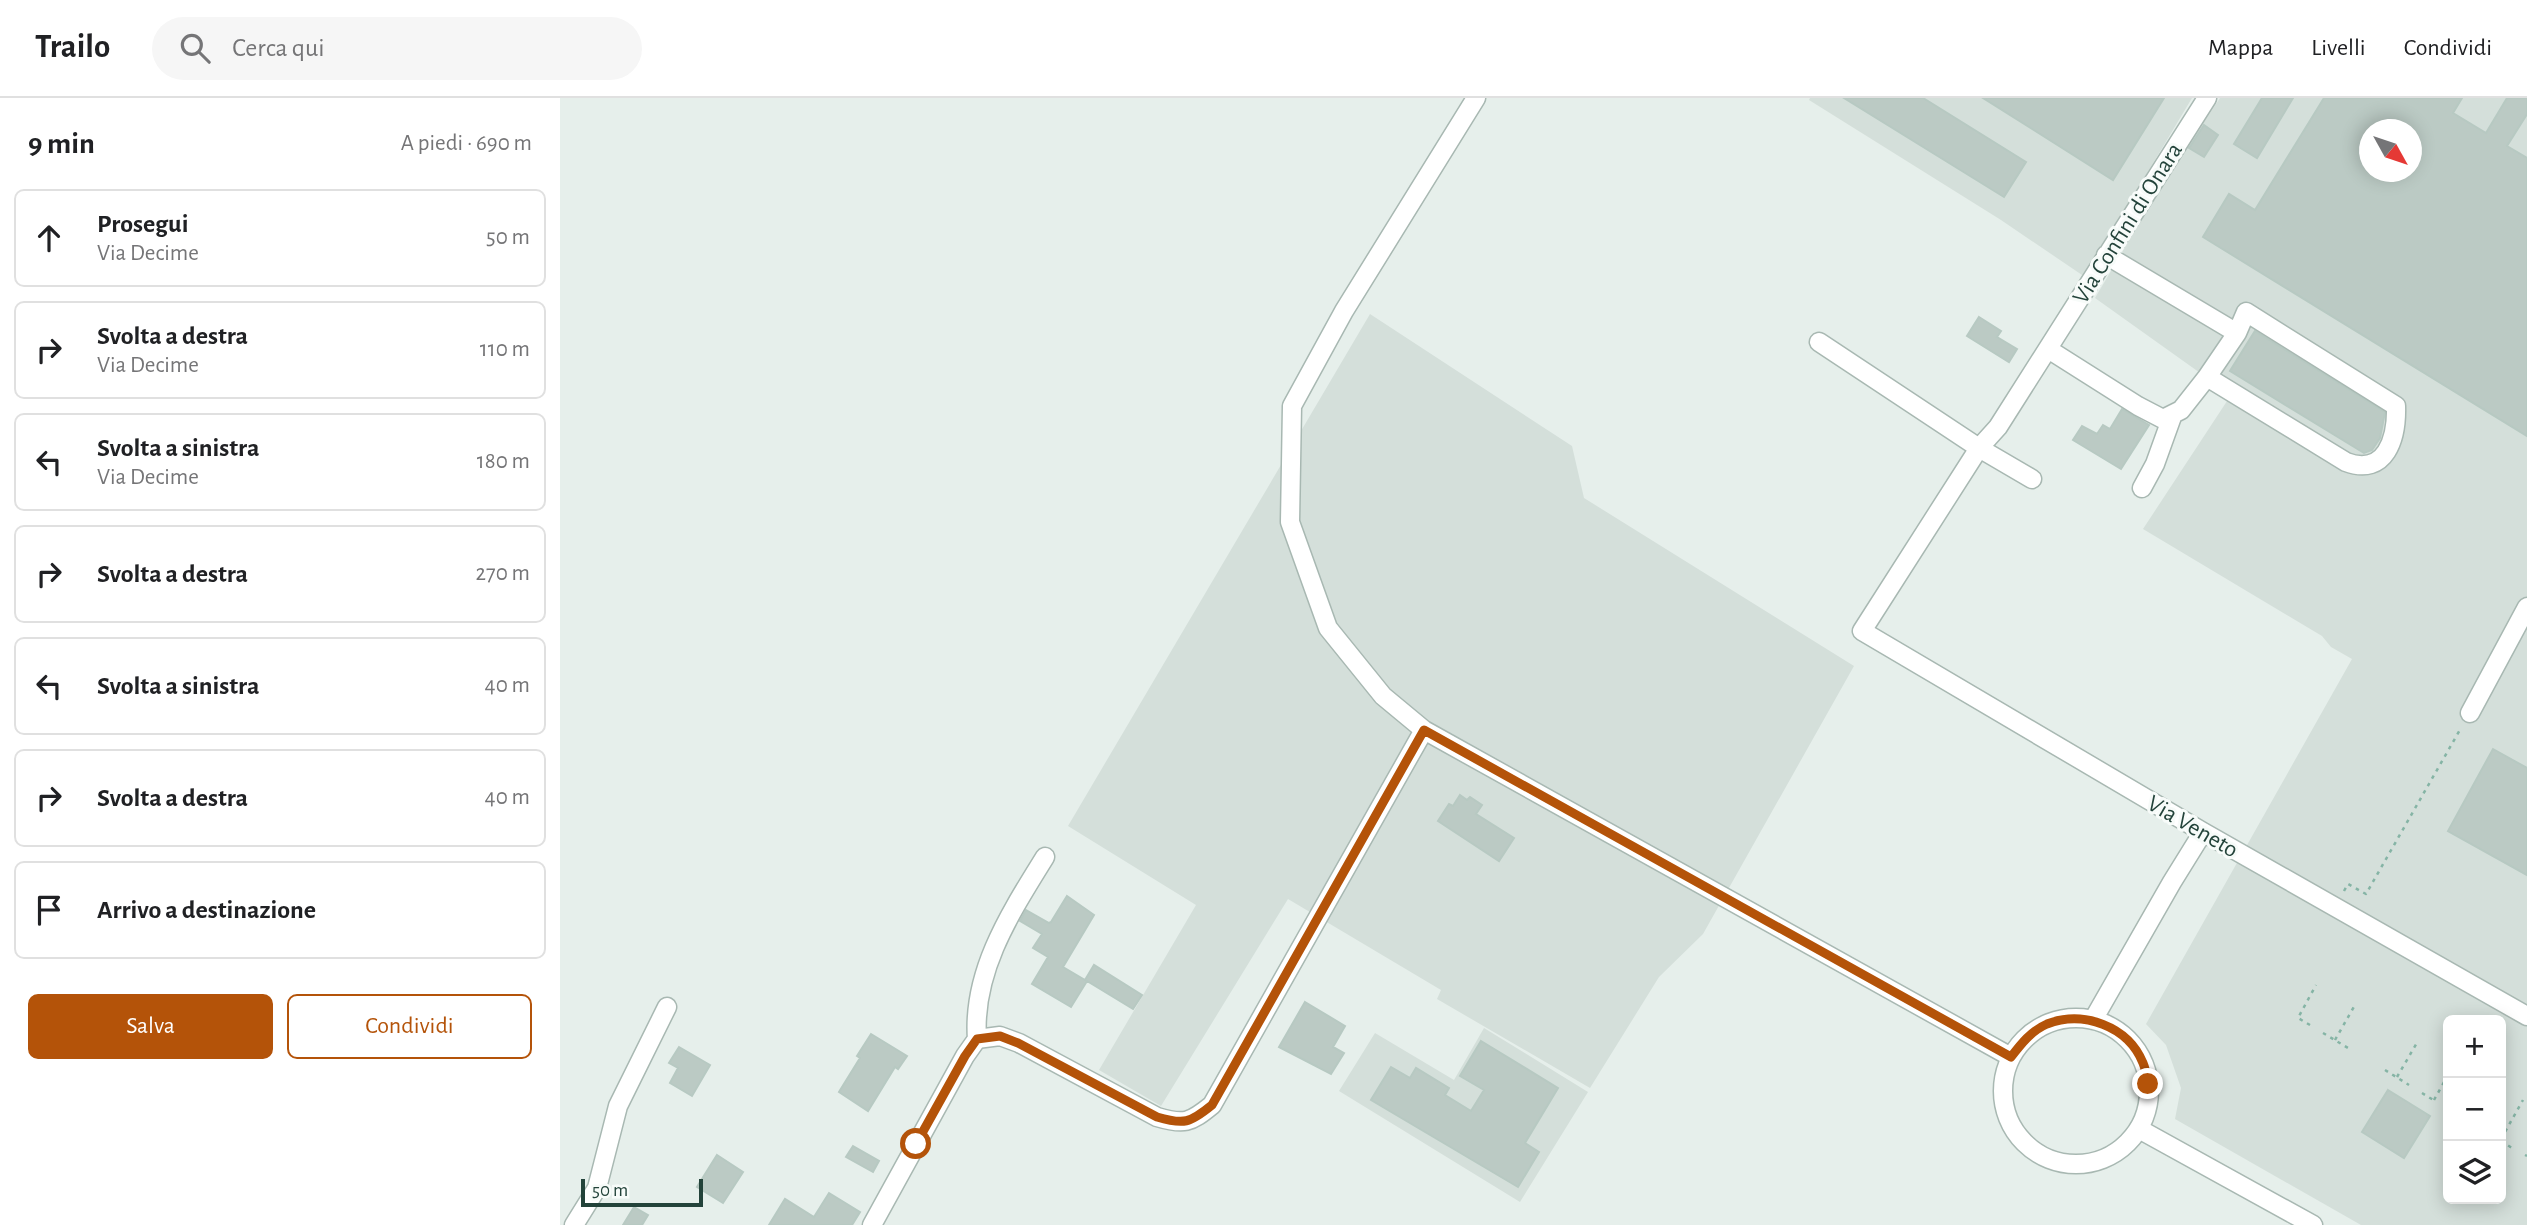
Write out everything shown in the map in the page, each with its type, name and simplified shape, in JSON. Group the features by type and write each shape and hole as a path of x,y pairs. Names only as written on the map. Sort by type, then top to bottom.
{"street":[{"path":"1476,98 1344,311 1292,406 1290,522 1328,628 1383,696 1424,730 2011,1057"},
{"name":"Via Confini di Onara","path":"1862,631 1979,449 1998,427 2207,98"},
{"path":"2106,256 2237,332"},
{"path":"2048,349 2163,419 2181,410 2207,377 2237,332 2246,312 2396,406 2397,427 2390,449 2376,462 2360,467 2346,462 2207,377"},
{"path":"1819,342 1979,449 2032,479"},
{"path":"2142,488 2155,464 2173,414"},
{"path":"2470,713 2527,607"},
{"name":"Via Veneto","path":"1862,631 2203,832 2527,1016"},
{"path":"977,1039 1000,1036 1018,1043 1157,1117 1178,1123 1194,1119 1212,1105 1424,730"},
{"path":"2092,1020 2203,832"},
{"path":"872,1225 977,1039 976,1018 988,963 1006,919 1045,857"},
{"path":"574,1225 597,1188 618,1106 667,1007"},
{"path":"2068,1018 2092,1020 2114,1028 2131,1043 2143,1062 2148,1084 2147,1107 2139,1129 2125,1145 2107,1158 2086,1164 2065,1164 2044,1158 2026,1146 2011,1127 2003,1104 2003,1080 2011,1057 2025,1038 2045,1025 2068,1018"},
{"path":"2139,1129 2313,1225"}],"path":[{"path":"2334,907 2348,884 2366,894 2470,713"},
{"path":"2310,1025 2298,1018 2316,985"},
{"path":"2335,1040 2355,1005"},
{"path":"2323,1032 2348,1048"},
{"path":"2397,1077 2418,1041"},
{"path":"2385,1070 2409,1085"},
{"path":"2422,1093 2435,1101 2446,1078"},
{"path":"2506,1131 2523,1100"},
{"path":"2502,1141 2512,1148"}],"shaded area":[{"path":"2192,98 2085,277 2001,220 1809,100"},
{"path":"2220,98 2527,98 2527,1225 2361,1225 2175,1119 2181,1088 2166,1045 2146,1024 2352,659 2331,647 2322,636 2143,529 2231,395 2095,298 2160,188"},
{"path":"1370,314 1572,446 1584,498 1854,666 1703,934 1659,977 1590,1088 1437,999 1441,990 1288,899 1161,1106 1099,1070 1196,905 1068,826"},
{"path":"1484,1028 1588,1092 1520,1202 1339,1091 1375,1033 1454,1080"}],"building":[{"path":"1844,98 1923,98 2026,162 2004,197"},
{"path":"1983,98 2164,98 2113,180"},
{"path":"2262,98 2293,98 2257,158 2234,144"},
{"path":"2324,98 2462,98 2453,113 2486,133 2507,98 2527,98 2527,114 2507,146 2527,158 2527,436 2203,237 2229,194 2255,210"},
{"path":"2204,125 2218,135 2204,157 2189,148"},
{"path":"1979,317 2001,331 1997,337 2017,349 2009,362 1967,336"},
{"path":"2255,331 2385,412 2380,438 2372,450 2364,453 2230,371"},
{"path":"2122,409 2149,425 2121,469 2073,440 2082,426 2097,434 2103,425 2110,429"},
{"path":"2493,749 2527,768 2527,875 2448,831"},
{"path":"1460,795 1467,800 1470,797 1482,805 1476,814 1514,838 1499,861 1438,821 1449,804 1453,806"},
{"path":"1067,896 1094,915 1063,967 1085,980 1094,965 1142,995 1133,1009 1087,981 1071,1007 1032,984 1048,957 1033,948 1042,934 1020,921 1026,910 1051,922"},
{"path":"1305,1002 1345,1026 1333,1047 1344,1053 1331,1074 1279,1047"},
{"path":"871,1034 907,1056 898,1069 895,1067 868,1111 839,1092"},
{"path":"1481,1041 1558,1088 1525,1143 1539,1152 1518,1187 1371,1100 1391,1067 1410,1078 1416,1068 1449,1088 1445,1095 1471,1111 1484,1090 1460,1076"},
{"path":"679,1047 710,1065 692,1096 670,1083 678,1068 669,1063"},
{"path":"2388,1090 2430,1116 2404,1158 2362,1132"},
{"path":"853,1146 879,1161 873,1172 846,1157"},
{"path":"717,1155 743,1172 723,1203 697,1187"},
{"path":"829,1193 860,1212 852,1225 769,1225 785,1199 814,1217"},
{"path":"634,1207 648,1215 642,1225 623,1225"}],"route":[{"path":"916,1144 977,1039 1000,1036 1018,1043 1157,1117 1178,1123 1194,1119 1212,1105 1424,730 2011,1057 2025,1038 2045,1025 2068,1018 2092,1020 2114,1028 2131,1043 2143,1062 2148,1084"}]}
